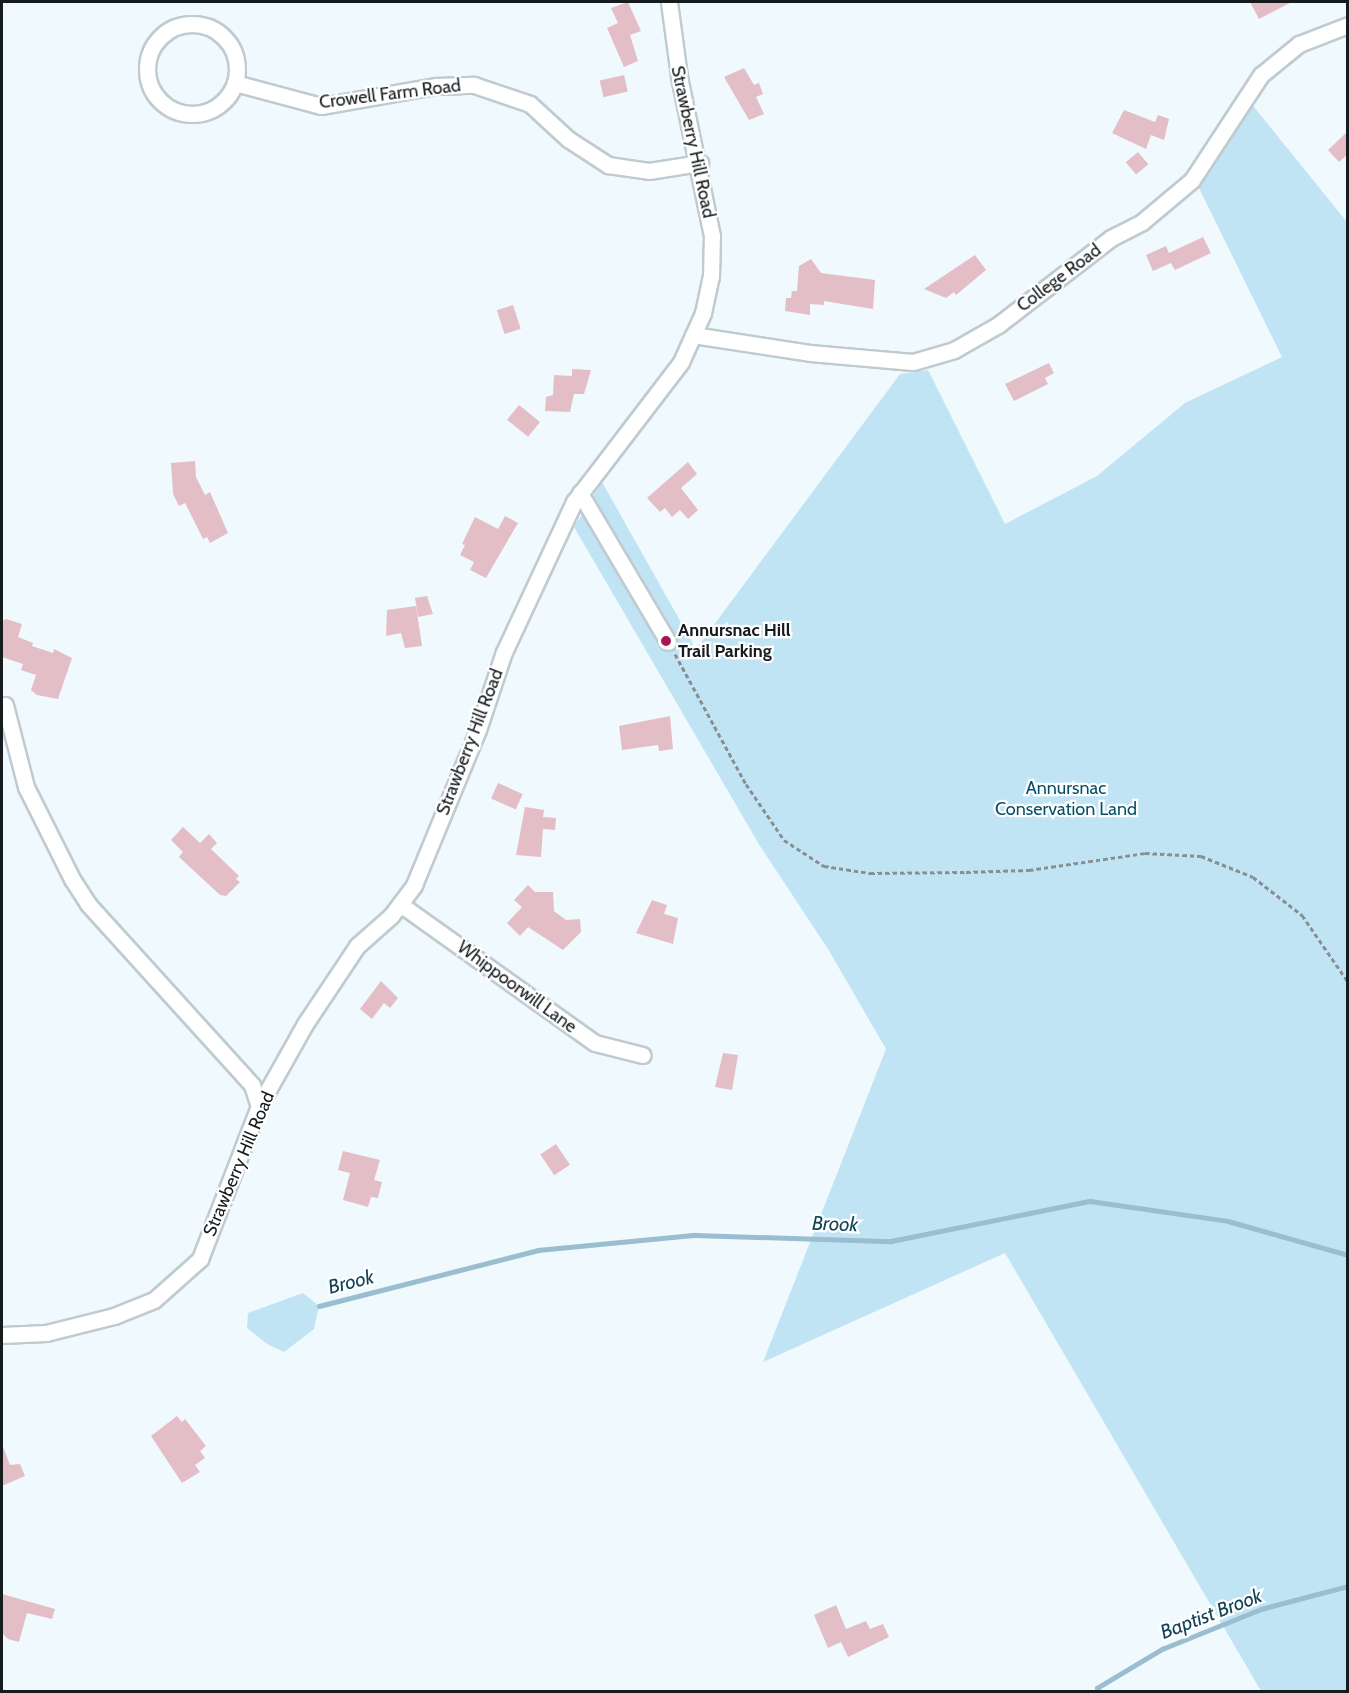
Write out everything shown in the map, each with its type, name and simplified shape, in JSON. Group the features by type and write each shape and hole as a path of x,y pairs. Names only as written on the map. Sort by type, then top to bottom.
{"street":[{"name":"Strawberry Hill Road","path":"2,1335 46,1333 114,1316 154,1300 178,1282 200,1258 259,1106 338,972 357,946 400,904 430,848 478,730 504,652 552,544 580,493 658,396 681,362 693,335 711,276 712,236 700,163 679,76 669,2"},
{"path":"184,24 210,27 224,36 233,50 238,66 235,83 227,98 215,109 199,114 182,113 155,95 147,71 149,55 156,41 169,30 184,24"},
{"name":"College Road","path":"693,335 810,353 913,362 954,350 998,325 1111,238 1142,222 1192,180 1261,75 1299,44 1347,25"},
{"name":"Crowell Farm Road","path":"235,83 321,106 436,86 474,85 530,104 568,139 608,165 649,171 700,163"},
{"path":"580,493 668,642"},
{"path":"5,705 26,787 72,879 88,904 252,1085 259,1106"},
{"name":"Whippoorwill Lane","path":"400,904 596,1043 642,1055"}],"path":[{"path":"668,642 746,783 784,840 824,866 870,873 1029,870 1144,853 1202,856 1253,877 1302,915 1347,982"}],"green space":[{"name":"Annursnac Conservation Land","path":"1250,102 1347,222 1347,1691 1261,1691 1005,1253 763,1362 886,1049 828,949 760,846 574,527 602,482 696,649 900,374 928,370 1005,524 1097,476 1185,403 1282,357 1197,184"},
{"path":"303,1293 319,1306 314,1329 284,1352 267,1344 247,1328 248,1313"}],"building":[{"path":"628,2 641,31 630,35 638,61 624,67 607,28 618,23 611,8"},
{"path":"1250,2 1292,2 1259,19"},
{"path":"744,68 754,85 759,83 763,94 756,97 764,114 749,120 724,77"},
{"path":"624,75 628,92 603,97 600,81"},
{"path":"1124,110 1155,122 1158,115 1169,119 1164,140 1151,135 1146,149 1112,133"},
{"path":"1347,132 1347,155 1339,162 1328,150"},
{"path":"1138,152 1148,164 1136,175 1126,162"},
{"path":"1203,237 1211,253 1175,270 1171,263 1153,271 1146,255 1166,246 1169,253"},
{"path":"975,255 986,270 956,295 954,292 946,298 924,289"},
{"path":"811,259 821,273 875,280 873,309 824,301 824,305 810,304 810,315 785,311 786,298 791,298 792,291 797,291 799,266"},
{"path":"513,305 521,329 505,334 497,310"},
{"path":"1049,363 1054,373 1045,378 1048,384 1014,401 1005,384"},
{"path":"572,369 591,370 584,394 574,394 570,412 545,411 546,397 553,395 554,375 572,376"},
{"path":"519,405 540,422 528,437 507,420"},
{"path":"195,461 196,477 205,495 210,492 228,533 210,543 207,537 203,539 185,503 179,506 173,494 171,463"},
{"path":"688,462 697,474 681,488 698,510 688,519 680,510 672,517 665,508 660,512 647,498"},
{"path":"505,516 518,523 486,578 470,570 474,562 460,555 465,545 462,544 475,517 498,529"},
{"path":"427,596 433,614 418,617 415,598"},
{"path":"416,606 422,646 405,648 401,633 386,636 387,610"},
{"path":"6,619 22,624 18,637 33,643 32,646 53,653 54,649 72,658 58,699 37,695 31,690 36,675 21,670 23,664 2,657 2,621"},
{"path":"670,716 673,749 659,751 658,745 622,750 619,726"},
{"path":"498,783 523,794 516,810 491,799"},
{"path":"525,807 544,810 543,817 556,818 555,830 543,829 541,857 516,855"},
{"path":"183,827 200,843 209,834 217,843 211,849 239,876 236,879 240,882 226,896 220,895 179,857 183,852 171,840"},
{"path":"528,885 535,892 553,892 554,911 566,920 580,919 581,932 563,950 528,927 520,936 507,923 522,907 514,900"},
{"path":"652,900 667,905 664,914 678,918 673,944 636,933"},
{"path":"381,981 398,998 390,1008 384,1003 372,1019 360,1009"},
{"path":"723,1053 738,1055 732,1090 715,1087"},
{"path":"556,1144 570,1165 554,1175 540,1155"},
{"path":"343,1151 380,1160 374,1180 382,1182 378,1198 371,1197 368,1207 343,1200 350,1173 338,1170"},
{"path":"177,1416 182,1422 185,1419 206,1446 200,1451 205,1458 195,1465 200,1472 182,1483 151,1436"},
{"path":"2,1444 10,1465 20,1464 25,1476 2,1486"},
{"path":"2,1594 55,1609 52,1619 27,1613 19,1642 8,1639 2,1633"},
{"path":"836,1605 846,1629 866,1621 870,1629 883,1624 889,1637 848,1657 841,1642 828,1648 814,1615"}],"waterway":[{"name":"Brook","path":"319,1306 538,1250 695,1235 891,1241 1090,1201 1228,1221 1348,1255"},
{"name":"Baptist Brook","path":"1099,1692 1097,1688 1162,1649 1261,1609 1348,1586"}],"place":[{"name":"Annursnac Hill Trail Parking","path":"666,641"}]}
